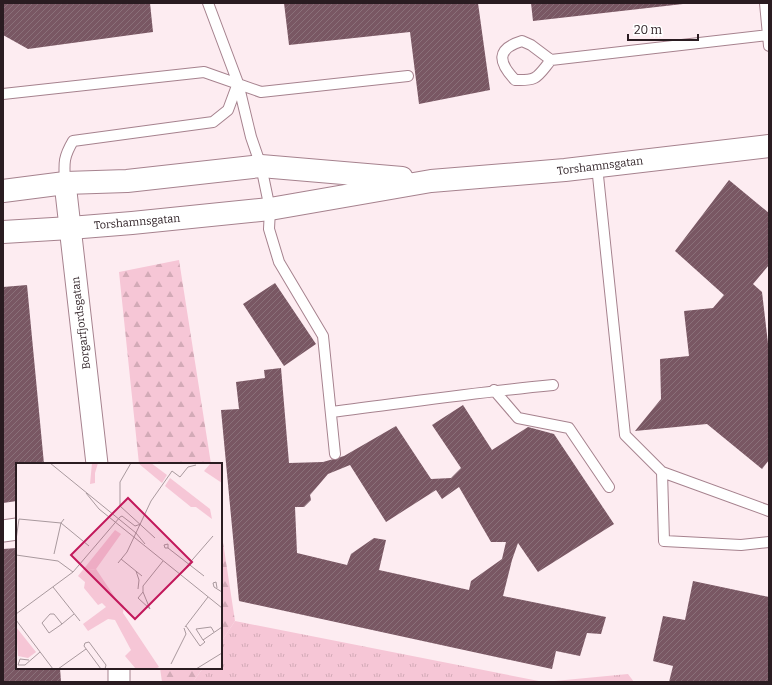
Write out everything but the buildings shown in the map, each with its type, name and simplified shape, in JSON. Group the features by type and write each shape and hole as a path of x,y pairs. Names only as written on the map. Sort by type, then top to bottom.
{"street":[{"name":"Torshamnsgatan","path":"3,232 70,228 270,209 432,181 557,171 769,146"},
{"name":"Torshamnsgatan","path":"3,190 65,182 127,181 261,166 432,181"},
{"name":"Borgarfjordsgatan","path":"65,182 97,463"},
{"path":"3,531 16,530"},
{"path":"119,669 119,682"}],"lane":[{"path":"208,3 238,83 251,137 261,166 270,209 269,229 279,262 323,336 335,454"},
{"path":"765,3 769,46"},
{"path":"551,60 536,78 528,80 515,80 507,72 502,62 503,55 511,44 522,41 531,45 551,60 768,36"},
{"path":"3,94 204,72 261,92 408,76"},
{"path":"65,182 64,162 66,152 73,141 213,122 228,110 238,83"},
{"path":"598,166 625,435 662,472 769,512"},
{"path":"331,412 435,400 494,390 553,385"},
{"path":"494,390 518,418 569,428 609,487"},
{"path":"662,472 664,541 741,544 769,542"}],"green space":[{"path":"179,260 211,463 139,463 119,272"},
{"path":"222,536 235,621 222,640"},
{"path":"235,621 544,682 193,682 202,669 222,669 222,640"},
{"path":"160,669 202,669 193,682 162,682"},
{"path":"628,674 634,682 544,682"}]}
